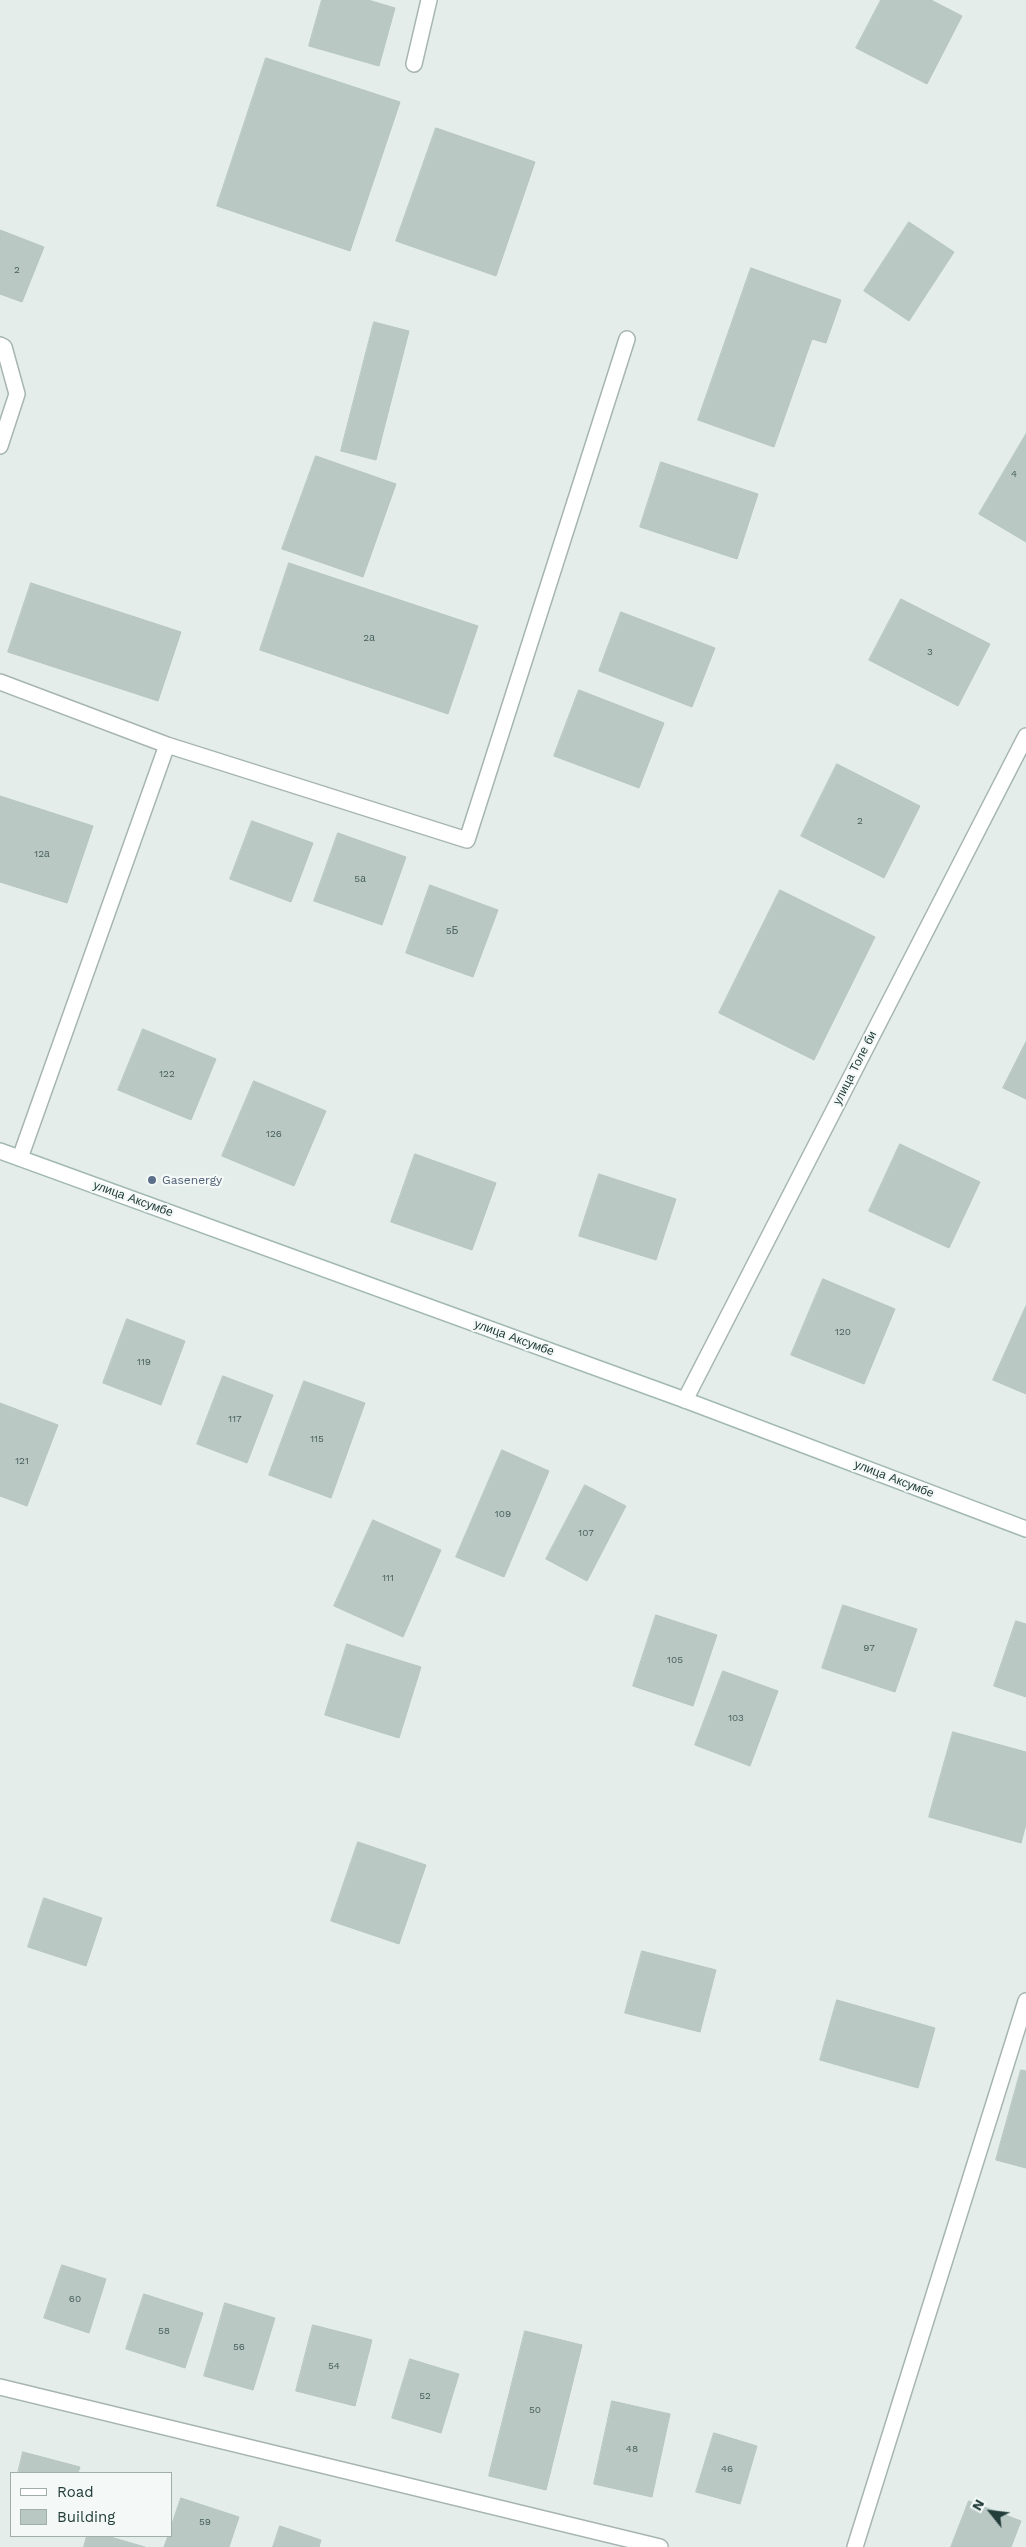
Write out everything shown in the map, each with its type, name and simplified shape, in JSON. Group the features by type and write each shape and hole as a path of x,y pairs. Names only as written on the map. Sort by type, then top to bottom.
{"street":[{"path":"414,64 429,0"},
{"path":"0,682 167,745 467,840 627,339"},
{"path":"0,345 4,347 17,394 0,446"},
{"name":"улица Толе би","path":"685,1400 1026,736"},
{"path":"20,1158 167,745"},
{"name":"улица Аксумбе","path":"0,1151 685,1400 1026,1529"},
{"path":"855,2547 1026,2001"},
{"path":"0,2387 660,2547"}],"building":[{"path":"322,0 368,0 395,8 379,66 309,46"},
{"path":"881,0 931,0 962,16 927,84 856,48"},
{"path":"266,58 400,102 350,251 217,206"},
{"path":"436,128 535,162 496,276 396,241"},
{"path":"909,222 954,252 909,321 864,291"},
{"path":"0,230 44,247 22,302 0,294"},
{"path":"751,268 841,300 826,343 812,339 774,447 698,420"},
{"path":"374,322 409,331 376,460 341,451"},
{"path":"1026,434 1026,542 979,514"},
{"path":"316,456 396,484 363,577 282,549"},
{"path":"661,462 758,494 737,559 640,527"},
{"path":"289,563 478,626 448,714 260,650"},
{"path":"31,583 181,632 158,701 8,652"},
{"path":"901,599 990,644 958,706 869,660"},
{"path":"621,612 715,648 692,707 599,671"},
{"path":"579,690 664,723 639,788 554,756"},
{"path":"837,764 920,806 884,878 801,836"},
{"path":"0,796 93,826 67,903 0,882"},
{"path":"252,821 313,843 291,902 230,879"},
{"path":"338,833 406,857 382,925 314,901"},
{"path":"430,885 498,910 473,977 406,953"},
{"path":"780,890 875,937 814,1060 719,1013"},
{"path":"143,1029 216,1059 191,1120 118,1090"},
{"path":"1026,1042 1026,1099 1003,1088"},
{"path":"254,1081 326,1111 294,1186 222,1156"},
{"path":"900,1144 980,1182 949,1248 869,1211"},
{"path":"415,1154 496,1183 472,1250 391,1222"},
{"path":"599,1174 676,1199 656,1260 579,1236"},
{"path":"823,1279 895,1309 864,1384 791,1355"},
{"path":"1026,1306 1026,1394 993,1380"},
{"path":"127,1319 185,1341 161,1405 103,1383"},
{"path":"223,1376 273,1395 247,1463 197,1444"},
{"path":"304,1381 365,1403 331,1498 269,1475"},
{"path":"0,1403 58,1425 27,1506 0,1496"},
{"path":"502,1450 549,1471 504,1577 456,1557"},
{"path":"585,1485 626,1506 587,1581 546,1559"},
{"path":"373,1520 441,1550 403,1637 334,1606"},
{"path":"843,1605 917,1629 895,1692 822,1668"},
{"path":"656,1615 717,1635 693,1706 633,1686"},
{"path":"1016,1621 1026,1624 1026,1697 994,1686"},
{"path":"347,1644 421,1667 399,1738 325,1715"},
{"path":"723,1671 778,1691 750,1766 695,1745"},
{"path":"953,1732 1026,1752 1026,1824 1021,1843 929,1817"},
{"path":"358,1842 426,1865 399,1944 331,1921"},
{"path":"44,1898 102,1918 86,1966 28,1947"},
{"path":"642,1951 716,1970 700,2032 625,2013"},
{"path":"837,2000 935,2028 918,2088 820,2060"},
{"path":"1021,2070 1026,2071 1026,2168 996,2160"},
{"path":"62,2265 106,2279 89,2333 44,2318"},
{"path":"144,2294 203,2313 185,2368 126,2349"},
{"path":"225,2303 275,2318 253,2390 204,2376"},
{"path":"313,2325 372,2340 355,2406 296,2391"},
{"path":"525,2331 582,2345 546,2490 489,2476"},
{"path":"410,2359 459,2374 441,2433 392,2418"},
{"path":"612,2401 670,2414 652,2497 594,2484"},
{"path":"714,2433 757,2446 740,2504 696,2492"},
{"path":"23,2452 80,2467 78,2472 18,2472"},
{"path":"181,2498 239,2517 229,2547 164,2547 168,2537 172,2537 172,2524"},
{"path":"969,2501 1021,2521 1011,2547 951,2547"},
{"path":"280,2526 321,2540 319,2547 273,2547"},
{"path":"87,2537 110,2537 145,2547 84,2547"}],"place":[{"name":"Gasenergy","path":"152,1180"}]}
